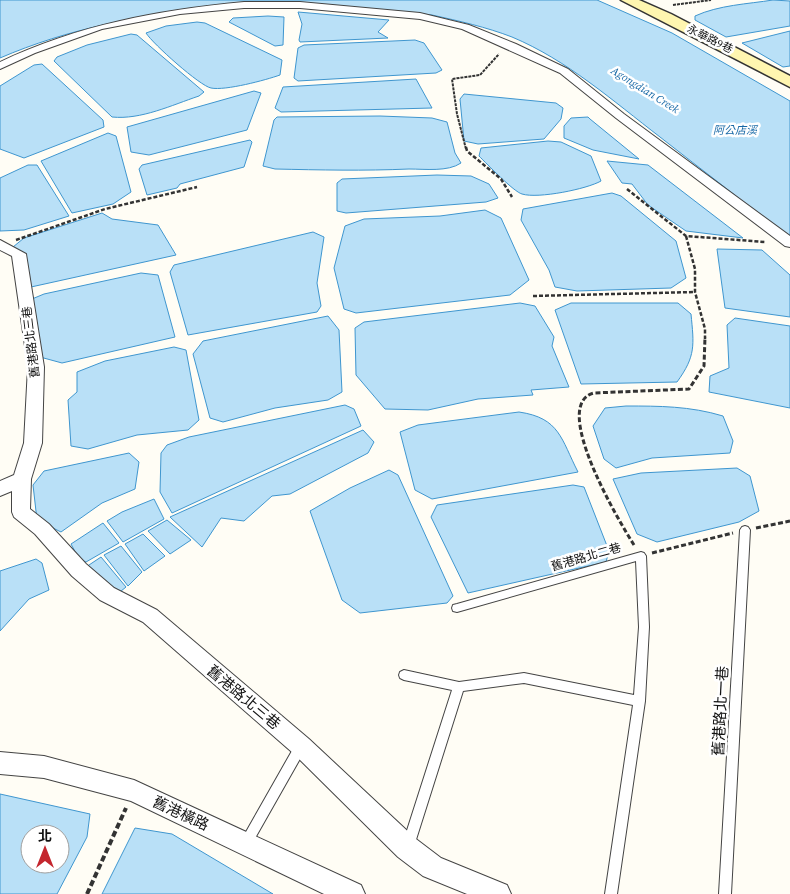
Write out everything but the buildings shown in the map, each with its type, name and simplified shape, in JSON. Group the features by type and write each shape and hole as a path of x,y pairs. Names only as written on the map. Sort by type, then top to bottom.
{"street":[{"name":"永華路9巷","path":"628,0 647,7 790,82"},
{"path":"0,66 31,51 100,27 180,11 244,5 335,7 420,16 465,27 512,46 564,71 620,116 790,243"},
{"name":"舊港路北三巷","path":"1,245 19,254 36,367 33,443 22,479 21,512 42,528 79,570 107,594 150,616 301,746 407,848 432,867 498,894"},
{"path":"0,489 22,479"},
{"name":"舊港橫路","path":"0,763 44,767 134,791 352,894"}],"lane":[{"name":"舊港路北一巷","path":"725,894 745,530"},
{"name":"舊港路北二巷","path":"457,608 641,556 644,627 639,701 612,894"},
{"path":"404,675 459,687 524,678 639,701"},
{"path":"407,848 459,687"},
{"path":"245,844 301,746"}],"path":[{"path":"647,7 711,0"},
{"path":"512,46 495,57 488,69 480,74 452,80 457,114 467,151 501,179 512,197"},
{"path":"1,245 61,222 136,200 197,187"},
{"path":"627,190 686,236 771,242"},
{"path":"686,236 695,268 695,292 705,329 704,366 689,389 670,392 634,389 590,394 582,401 578,416 592,460 620,526 641,556 745,530 790,521"},
{"path":"533,296 695,292"},
{"path":"87,894 134,791"}],"water":[{"name":"阿公店溪","path":"0,0 597,0 672,33 790,101 790,240 571,69 532,46 492,30 432,15 378,10 323,7 213,9 158,15 104,25 51,39 0,58"},
{"path":"773,0 790,1 790,26 726,37 695,20 695,16 714,9"},
{"path":"298,12 389,20 378,32 388,38 300,42 302,24"},
{"path":"284,17 283,45 275,46 229,22 233,18"},
{"path":"197,22 205,23 282,60 280,75 235,87 211,88 205,86 177,64 146,33 166,26"},
{"path":"790,31 790,66 783,67 742,43"},
{"path":"131,34 137,35 204,92 199,96 145,114 112,117 54,61 57,57 87,45"},
{"path":"415,40 424,43 442,70 436,73 298,81 294,78 298,48 304,45"},
{"path":"42,64 103,120 104,127 24,158 0,149 0,86 34,65"},
{"path":"416,79 432,108 281,112 275,108 283,87"},
{"path":"254,91 261,93 247,130 149,155 131,152 127,127"},
{"path":"464,94 556,103 563,108 561,119 544,139 478,144 464,141 460,99"},
{"path":"380,116 432,118 447,122 455,153 461,163 450,168 436,169 309,170 275,169 263,166 274,120 277,117"},
{"path":"588,117 639,159 593,150 564,138 564,126 571,118"},
{"path":"108,133 116,136 131,192 113,204 72,213 41,161"},
{"path":"250,140 252,142 244,167 180,184 177,188 147,195 139,169 142,165"},
{"path":"548,141 561,142 591,156 601,181 562,192 539,195 522,194 507,183 479,156 481,148"},
{"path":"607,161 648,165 743,238 686,231 648,205 632,184 622,183"},
{"path":"28,165 37,165 69,216 24,230 0,231 0,178"},
{"path":"437,175 471,176 489,184 498,198 486,202 346,213 337,211 337,183 342,179"},
{"path":"612,193 621,196 676,241 686,278 671,288 577,291 555,287 549,270 521,220 523,209"},
{"path":"485,210 501,218 529,280 510,295 356,313 344,309 334,268 345,226 364,219 440,216"},
{"path":"102,213 112,219 158,225 176,255 31,287 13,247 24,238"},
{"path":"313,232 324,237 317,283 321,306 317,312 188,335 170,272 174,265"},
{"path":"717,249 762,250 790,275 790,317 725,308"},
{"path":"141,273 158,275 175,337 62,363 40,357 32,299 44,294"},
{"path":"520,303 535,306 554,337 552,346 569,387 531,390 533,395 478,399 428,410 385,409 356,375 355,328 364,322"},
{"path":"571,303 678,303 691,314 693,342 688,365 677,382 581,384 555,310"},
{"path":"328,316 339,330 342,392 328,400 275,408 223,422 210,418 193,354 203,341"},
{"path":"735,318 790,326 790,408 709,392 710,376 729,368 727,325"},
{"path":"174,347 186,350 199,420 188,430 137,435 88,449 71,446 68,400 77,392 77,372 105,361"},
{"path":"345,405 354,409 361,426 172,513 160,492 161,453 167,445 189,437"},
{"path":"626,406 687,408 723,416 733,441 730,453 652,458 616,468 604,459 593,426 605,408"},
{"path":"519,412 543,419 558,432 578,472 432,499 415,490 400,432 418,425"},
{"path":"363,430 374,442 368,453 290,494 272,496 244,521 221,518 202,547 170,517"},
{"path":"129,453 139,462 135,489 102,503 61,532 37,520 33,485 44,471"},
{"path":"737,468 750,476 759,511 739,522 657,542 637,534 613,479 641,473"},
{"path":"389,470 398,475 453,596 447,603 360,613 342,600 310,511 350,488"},
{"path":"573,485 584,487 609,551 606,562 468,593 431,517 437,505"},
{"path":"154,499 164,519 123,542 107,521 122,512"},
{"path":"167,520 191,540 170,554 148,531"},
{"path":"103,523 119,543 86,562 79,559 71,544"},
{"path":"143,534 165,556 144,571 125,544"},
{"path":"121,546 142,572 128,586 104,555"},
{"path":"101,557 126,587 115,596 83,569"},
{"path":"36,559 42,563 49,590 29,599 0,631 0,571"},
{"path":"0,794 90,814 87,837 70,869 70,824 20,824 20,874 68,874 57,894 0,894"},
{"path":"135,828 172,834 273,894 102,894"}],"water label":[{"name":"Agongdian Creek","path":"645,90"}]}
